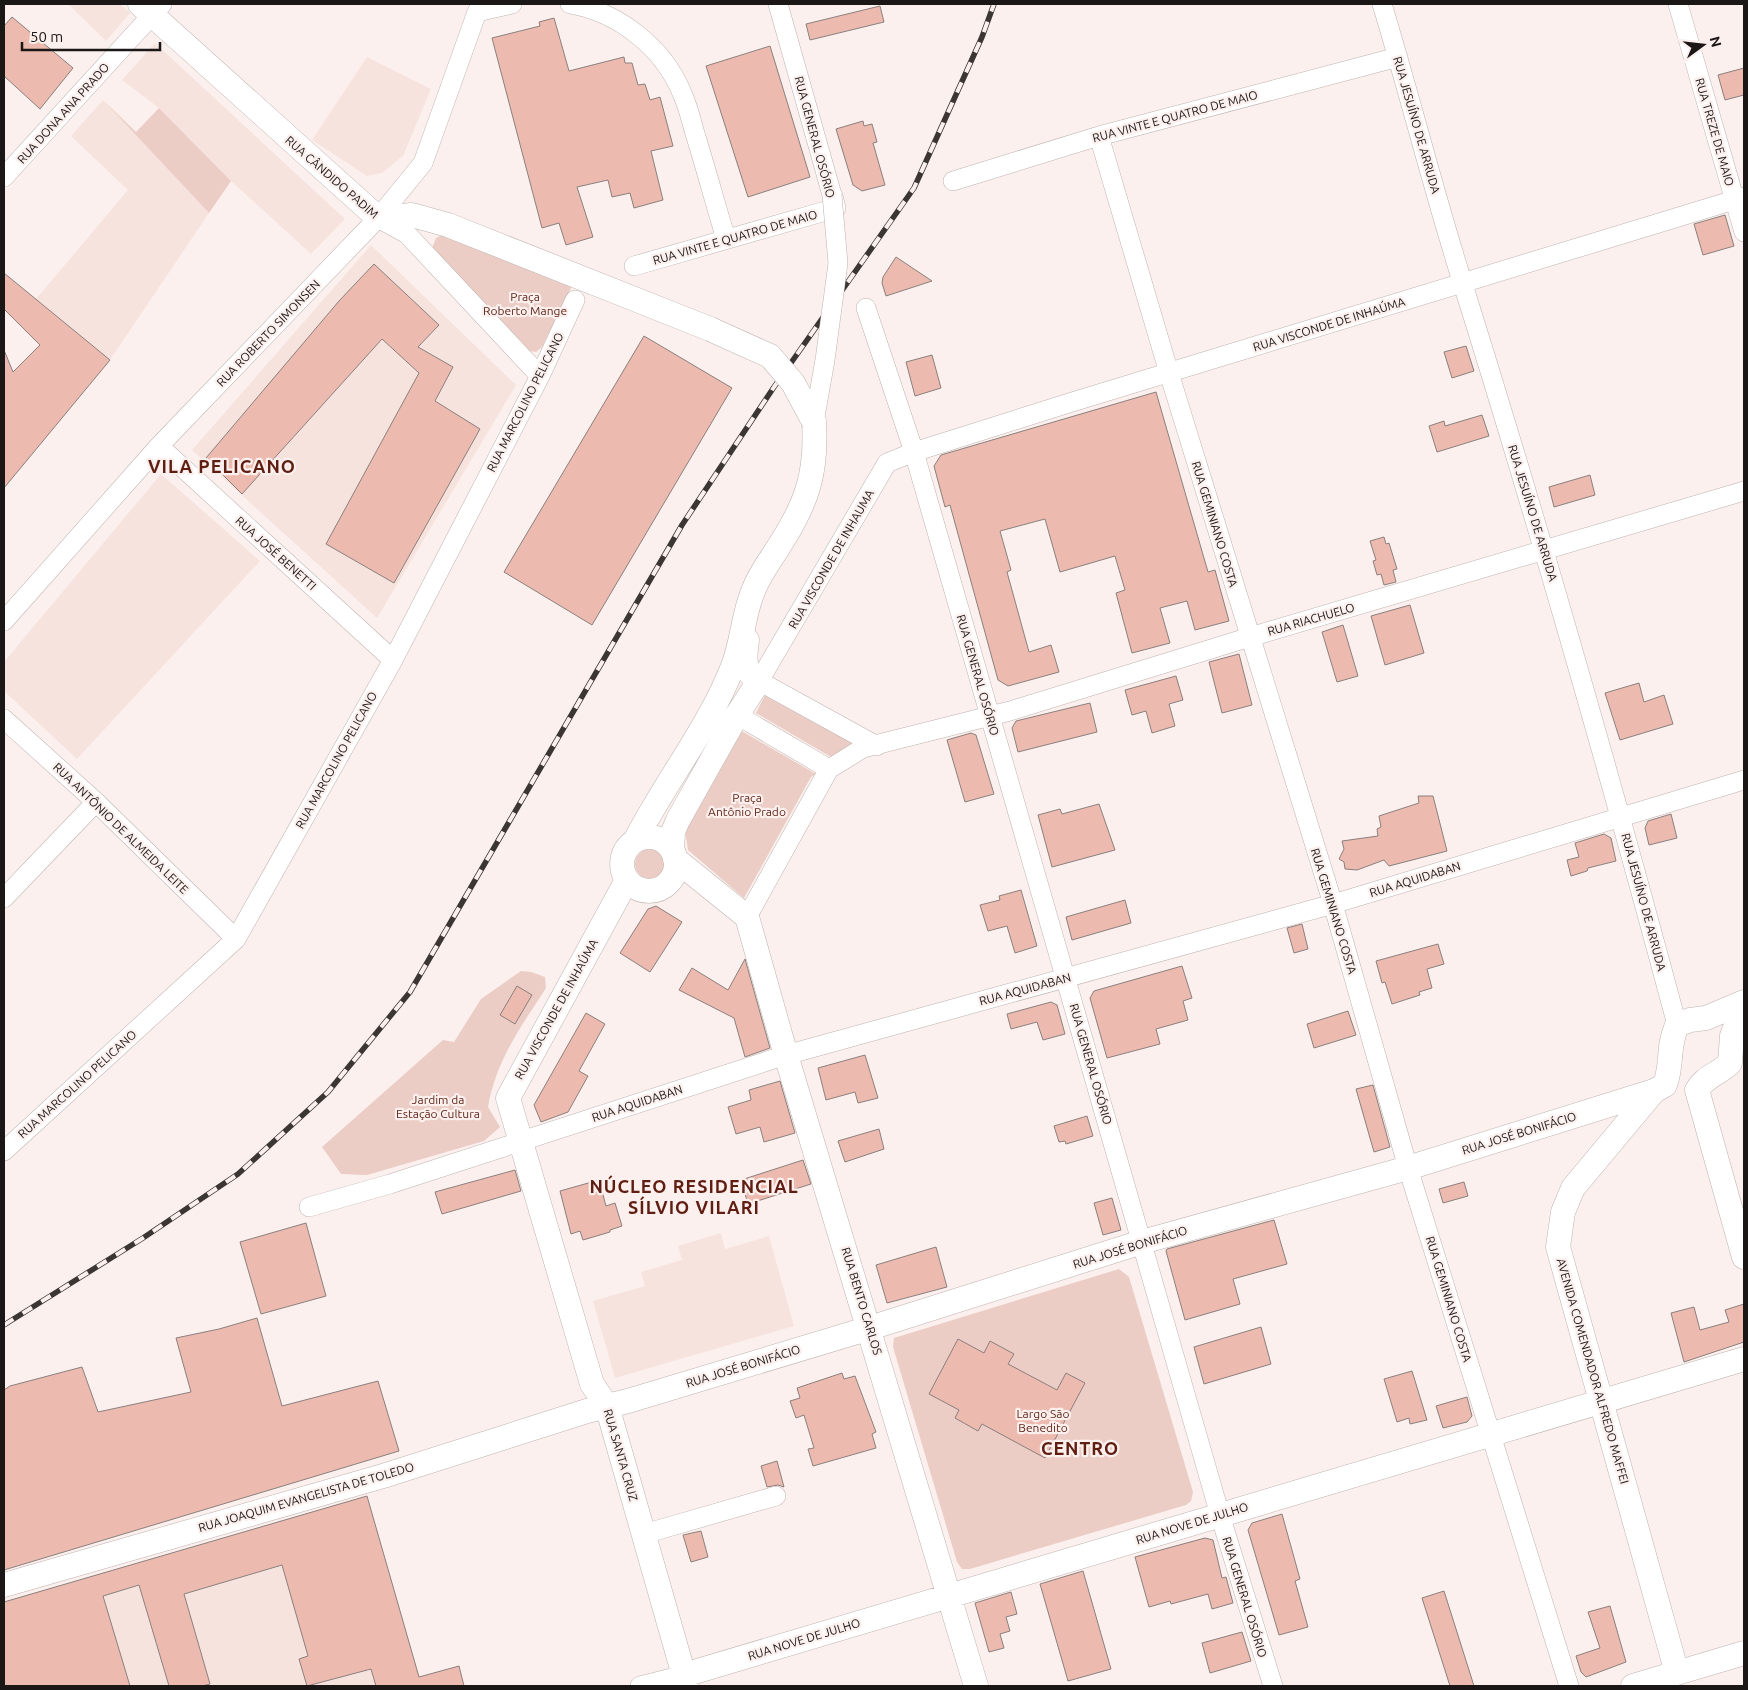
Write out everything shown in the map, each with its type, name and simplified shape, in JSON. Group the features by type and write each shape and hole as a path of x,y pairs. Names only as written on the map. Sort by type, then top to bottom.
{"main road":[{"name":"RUA CÂNDIDO PADIM","path":"152,8 378,218"},
{"path":"378,218 412,215 448,225 710,329 770,356 793,383 814,422 816,454 803,502 789,531 750,599 733,665 709,715 650,812 635,841 624,854 623,872 627,880 642,890 660,889 673,877 673,832 678,820 737,715 759,681 752,676 745,663 750,599"},
{"path":"635,841 652,838 667,844 674,855 747,917"},
{"name":"RUA VISCONDE DE INHAÚMA","path":"520,1141 508,1098 627,880"},
{"name":"RUA BENTO CARLOS","path":"747,917 786,1055 870,1328 976,1686"},
{"path":"1706,1018 1744,1003"},
{"path":"1744,1003 1738,1041 1730,1063 1723,1070 1702,1081 1697,1090 1744,1257"},
{"path":"1677,1025 1690,1020 1718,1019 1724,1023 1738,1041"},
{"name":"AVENIDA COMENDADOR ALFREDO MAFFEI","path":"1676,1673 1558,1247 1563,1212 1573,1188 1654,1091 1665,1085 1671,1068 1670,1041 1677,1025"},
{"name":"RUA JOSÉ BONIFÁCIO","path":"608,1406 870,1328 1142,1242 1408,1168 1654,1091"},
{"name":"RUA SANTA CRUZ","path":"520,1141 592,1384 608,1406 686,1680"},
{"name":"RUA NOVE DE JULHO","path":"686,1680 950,1595 1744,1359"},
{"name":"RUA JOAQUIM EVANGELISTA DE TOLEDO","path":"4,1584 383,1476 608,1406"},
{"path":"1633,1686 1744,1653"}],"street":[{"name":"RUA ROBERTO SIMONSEN","path":"4,621 159,446 378,218 423,163 480,8 512,4"},
{"path":"570,4 589,7 622,24 655,51 666,65 682,92 726,239"},
{"name":"RUA GENERAL OSÓRIO","path":"778,4 833,198 838,263 825,360 814,422"},
{"name":"RUA JESUÍNO DE ARRUDA","path":"1382,4 1462,283 1544,550 1621,816 1677,1025"},
{"name":"RUA TREZE DE MAIO","path":"1678,4 1740,199 1744,232"},
{"name":"RUA DONA ANA PRADO","path":"4,178 152,8"},
{"name":"RUA VINTE E QUATRO DE MAIO","path":"953,180 1099,136 1398,57"},
{"name":"RUA GEMINIANO COSTA","path":"1099,136 1169,373 1333,904 1408,1168 1569,1686"},
{"name":"RUA VINTE E QUATRO DE MAIO","path":"634,266 726,239 833,198"},
{"name":"RUA VISCONDE DE INHAÚMA","path":"914,452 1740,199"},
{"name":"RUA CÂNDIDO PADIM","path":"378,218 407,234 540,376"},
{"name":"RUA MARCOLINO PELICANO","path":"4,1151 236,939 393,660 540,376 576,300"},
{"name":"RUA GENERAL OSÓRIO","path":"866,308 914,452 1220,1515 1273,1686"},
{"name":"RUA JOSÉ BENETTI","path":"159,446 393,660"},
{"name":"RUA VISCONDE DE INHAUMA","path":"759,681 887,463 914,452"},
{"name":"RUA RIACHUELO","path":"877,746 990,717 1250,637 1744,490"},
{"path":"759,681 877,746"},
{"path":"737,715 829,770"},
{"name":"RUA ANTÔNIO DE ALMEIDA LEITE","path":"4,719 96,802 236,939"},
{"path":"747,917 829,770 863,748 877,746"},
{"name":"RUA AQUIDABAN","path":"309,1207 390,1184 786,1055 1333,904 1744,780"},
{"path":"4,898 96,802"},
{"path":"644,1534 776,1496"},
{"name":"RUA NOVE DE JULHO","path":"640,1686 686,1680"}],"shaded area":[{"path":"68,4 120,4 130,13 106,41"},
{"path":"155,43 345,219 311,254 231,181 159,108 122,80"},
{"path":"367,57 431,89 403,156 382,173 367,176 312,140"},
{"path":"103,100 209,213 110,360 36,299 128,190 71,136"},
{"path":"371,245 516,385 377,618 192,450"},
{"path":"161,474 260,561 77,759 4,691 4,662"},
{"path":"721,1233 725,1249 769,1236 794,1326 615,1378 593,1301 645,1286 641,1272 682,1260 678,1246"},
{"path":"367,1496 422,1686 4,1686 4,1602"}],"green space":[{"path":"103,100 136,132 159,108 231,181 209,213"},
{"name":"Praça Roberto Mange","path":"442,235 572,286 542,347 536,352 524,350 432,248 436,238"},
{"path":"767,691 862,743 852,743 831,757 756,713"},
{"name":"Praça Antônio Prado","path":"738,729 816,774 811,777 744,898 688,850 685,831"},
{"path":"650,849 656,850 664,858 664,870 656,878 650,879 644,878 636,870 635,864 636,858 644,850"},
{"name":"Jardim da Estação Cultura","path":"521,971 545,977 546,988 519,1030 497,1074 488,1107 500,1127 484,1141 367,1175 341,1174 322,1147 443,1040 454,1042 481,999"},
{"name":"Largo São Benedito","path":"1119,1269 1129,1277 1193,1492 1191,1501 1186,1505 970,1569 962,1569 957,1562 893,1347 894,1338"}],"building":[{"path":"880,6 884,22 810,40 806,24"},
{"path":"12,17 73,68 40,109 4,76 4,26"},
{"path":"554,18 569,71 624,57 625,63 632,63 638,85 645,84 650,100 660,97 673,146 651,151 663,200 634,208 630,193 612,197 608,180 577,187 593,237 566,245 559,223 542,228 492,38 540,26 539,22"},
{"path":"770,46 810,177 748,197 706,66"},
{"path":"1744,68 1744,95 1725,100 1718,75"},
{"path":"863,121 864,126 872,124 877,142 873,143 885,185 862,191 853,185 836,129"},
{"path":"1725,215 1734,246 1703,255 1694,224"},
{"path":"896,257 932,281 886,296 882,283 883,277"},
{"path":"374,264 439,325 418,347 453,367 435,401 480,429 394,583 326,544 419,373 382,339 242,494 206,458 339,301"},
{"path":"4,273 110,360 4,488 4,350 13,372 40,345 4,309"},
{"path":"644,336 732,388 592,625 504,572"},
{"path":"1466,346 1474,371 1452,378 1444,352"},
{"path":"932,355 941,388 915,396 906,362"},
{"path":"1156,392 1208,572 1215,570 1229,621 1195,630 1187,601 1160,608 1170,643 1132,653 1116,593 1125,590 1115,556 1060,572 1045,519 1000,531 1011,570 1007,572 1029,652 1051,645 1059,672 1008,686 998,680 950,505 945,507 934,466 941,455"},
{"path":"1482,415 1489,436 1437,452 1429,426 1444,421 1445,426"},
{"path":"1590,475 1595,495 1554,507 1549,487"},
{"path":"1384,537 1386,544 1389,543 1397,569 1393,570 1396,582 1384,585 1381,574 1377,575 1373,561 1376,560 1370,541"},
{"path":"1410,605 1424,653 1385,665 1371,616"},
{"path":"1343,625 1358,676 1337,682 1322,632"},
{"path":"1239,654 1252,705 1222,713 1209,662"},
{"path":"1176,676 1183,700 1169,704 1175,726 1152,733 1146,711 1132,715 1125,690"},
{"path":"1639,683 1644,702 1664,695 1673,724 1620,740 1605,693"},
{"path":"1090,703 1097,732 1018,752 1012,728 1016,721"},
{"path":"971,733 976,735 994,794 965,802 947,740"},
{"path":"1418,796 1433,796 1447,851 1389,866 1384,860 1357,870 1345,869 1344,862 1339,859 1344,849 1342,841 1378,836 1377,829 1381,827 1379,816 1419,803"},
{"path":"1099,804 1115,850 1052,867 1038,815 1060,809 1062,814"},
{"path":"1671,814 1677,838 1649,845 1645,828 1648,821"},
{"path":"1604,834 1611,838 1616,861 1588,868 1587,871 1571,876 1567,860 1579,857 1575,843"},
{"path":"1021,890 1037,946 1015,953 1007,926 988,931 980,905 1000,900 999,896"},
{"path":"1125,900 1131,923 1072,940 1066,917"},
{"path":"656,906 682,922 650,972 620,953 648,909"},
{"path":"1302,924 1308,949 1294,953 1287,928"},
{"path":"1438,944 1444,964 1427,969 1432,988 1419,992 1420,995 1392,1004 1385,982 1382,983 1376,961"},
{"path":"745,959 770,1048 745,1057 734,1018 679,990 692,968 728,990"},
{"path":"1182,966 1192,998 1183,1001 1188,1020 1156,1029 1160,1044 1107,1058 1090,998 1094,991"},
{"path":"517,986 532,995 515,1024 500,1015"},
{"path":"1051,1002 1057,1005 1065,1034 1043,1040 1037,1022 1011,1029 1007,1014"},
{"path":"1348,1011 1356,1035 1314,1048 1307,1024"},
{"path":"586,1013 605,1024 579,1071 588,1076 568,1112 541,1122 534,1105"},
{"path":"865,1055 878,1098 858,1103 855,1092 826,1100 818,1068"},
{"path":"780,1081 795,1133 764,1142 760,1127 736,1134 728,1107 751,1100 749,1090"},
{"path":"1373,1085 1390,1147 1374,1152 1356,1089"},
{"path":"1087,1116 1093,1136 1066,1144 1065,1141 1059,1142 1054,1126"},
{"path":"879,1129 884,1149 845,1162 838,1141"},
{"path":"803,1160 811,1184 748,1204 741,1180"},
{"path":"515,1170 521,1191 442,1214 435,1192"},
{"path":"599,1180 606,1206 615,1203 622,1226 610,1230 610,1232 583,1240 580,1231 571,1234 560,1191"},
{"path":"1464,1182 1468,1196 1443,1203 1439,1189"},
{"path":"1112,1198 1121,1230 1103,1235 1094,1203"},
{"path":"1274,1220 1287,1264 1233,1279 1240,1304 1185,1320 1167,1249"},
{"path":"306,1223 326,1296 261,1314 240,1242"},
{"path":"936,1247 947,1287 887,1303 876,1265"},
{"path":"1744,1304 1744,1342 1684,1362 1671,1313 1694,1307 1700,1330 1729,1322 1725,1310"},
{"path":"257,1318 282,1406 378,1381 399,1451 4,1570 4,1390 10,1386 82,1367 98,1412 191,1392 176,1338 219,1329"},
{"path":"1261,1327 1271,1364 1204,1384 1194,1347"},
{"path":"958,1339 984,1353 990,1341 1014,1354 1008,1364 1057,1390 1066,1373 1085,1383 1045,1458 982,1424 978,1431 955,1418 959,1410 929,1394"},
{"path":"1412,1371 1427,1420 1410,1424 1409,1418 1397,1422 1384,1379"},
{"path":"842,1373 844,1379 855,1376 876,1432 872,1434 876,1448 813,1466 808,1449 814,1448 804,1415 796,1418 790,1401 800,1398 797,1388"},
{"path":"1467,1397 1472,1416 1467,1422 1443,1428 1436,1406"},
{"path":"777,1461 784,1487 778,1485 767,1487 761,1466"},
{"path":"367,1496 419,1677 459,1666 464,1686 376,1686 371,1669 307,1686 299,1659 308,1656 282,1565 184,1594 210,1684 202,1686 169,1686 139,1585 103,1596 130,1686 4,1686 4,1602"},
{"path":"1282,1514 1300,1579 1295,1581 1308,1627 1279,1635 1248,1530 1252,1523"},
{"path":"701,1531 708,1557 691,1562 683,1535"},
{"path":"1205,1538 1213,1540 1222,1578 1226,1577 1233,1603 1212,1609 1208,1594 1171,1604 1170,1601 1149,1607 1135,1557"},
{"path":"1083,1571 1111,1669 1068,1681 1040,1584"},
{"path":"1444,1591 1474,1686 1450,1686 1422,1598"},
{"path":"1011,1592 1017,1614 1006,1617 1010,1631 1000,1634 1004,1648 989,1652 975,1603"},
{"path":"1610,1606 1626,1662 1586,1677 1581,1672 1576,1656 1600,1648 1588,1612"},
{"path":"1242,1632 1251,1661 1210,1673 1202,1643"}],"railway":[{"path":"4,1325 143,1238 238,1174 328,1092 410,992 682,525 774,387 914,188 982,37 994,4"}],"district":[{"name":"VILA PELICANO","path":"222,466"},
{"name":"NÚCLEO RESIDENCIAL SÍLVIO VILARI","path":"694,1196"},
{"name":"CENTRO","path":"1080,1448"}]}
